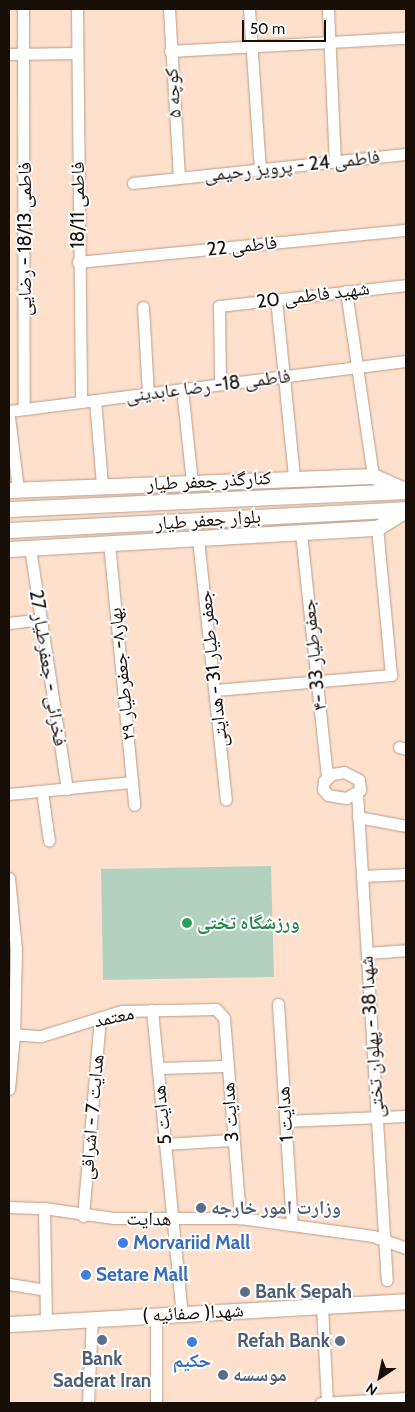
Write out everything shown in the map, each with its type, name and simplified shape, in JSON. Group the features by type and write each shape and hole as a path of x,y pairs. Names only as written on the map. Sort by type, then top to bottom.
{"main road":[{"name":"کنارگذر جعفر طیار","path":"13,489 294,477 373,476 406,491"},
{"name":"بلوار جعفر طیار","path":"9,509 406,491"},
{"name":"بلوار جعفر طیار","path":"9,530 406,510"},
{"path":"9,549 377,528 406,510"},
{"name":"شهدا( صفائیه )","path":"9,1324 406,1301"}],"street":[{"name":"فاطمی 18/13 - رضایی","path":"23,9 24,409"},
{"name":"فاطمی 18/11","path":"77,9 78,262 82,402"},
{"name":"کوچه ۵","path":"169,9 179,178"},
{"path":"250,9 260,170"},
{"path":"328,9 335,162"},
{"path":"170,51 406,38"},
{"path":"9,54 77,53"},
{"name":"فاطمی 24 - پرویز رحیمی","path":"133,183 406,154"},
{"name":"فاطمی 22","path":"78,262 406,230"},
{"name":"شهید فاطمی 20","path":"220,384 219,306 406,285"},
{"path":"346,291 359,367 373,476"},
{"path":"276,299 294,477"},
{"path":"143,307 148,394"},
{"name":"فاطمی 18- رضا عابدینی","path":"9,411 406,361"},
{"path":"182,389 192,482"},
{"path":"95,400 102,486"},
{"path":"9,417 13,489"},
{"path":"215,690 317,684 392,675 377,528"},
{"name":"۴- جعفرطیار 33","path":"301,533 327,778"},
{"name":"جعفر طیار 31 - هدایتی","path":"198,539 226,800"},
{"name":"بهار۸- جعفرطیار ۲۹","path":"109,543 134,805"},
{"name":"فخرائی - جعفرطیار 27","path":"30,548 66,789"},
{"path":"9,623 40,619"},
{"path":"338,773 355,776 361,784 357,794 346,798 328,795 323,789 327,778 338,773"},
{"path":"9,794 132,782"},
{"path":"42,791 49,841"},
{"name":"شهدا 38 - پهلوان تختی","path":"357,794 387,1280"},
{"path":"358,817 406,826"},
{"path":"362,876 406,874"},
{"path":"9,878 16,949 9,1089"},
{"path":"367,953 406,950"},
{"name":"هدایت 1","path":"278,1004 292,1225"},
{"name":"معتمد","path":"12,1035 40,1036 122,1011 216,1009"},
{"name":"هدایت 3","path":"216,1009 224,1018 231,1140 240,1218"},
{"name":"هدایت 5","path":"152,1010 182,1314"},
{"name":"هدایت 7 - اشراقی","path":"83,1216 100,1018"},
{"path":"158,1068 227,1066"},
{"path":"285,1120 406,1116"},
{"path":"165,1144 231,1140"},
{"name":"هدایت","path":"9,1207 44,1208 83,1216 173,1219 240,1218 373,1236 406,1248"},
{"path":"44,1208 46,1322"},
{"path":"9,1284 45,1290"},
{"path":"322,1306 327,1403"},
{"path":"156,1315 156,1403"},
{"path":"88,1403 92,1319"},
{"path":"320,1403 406,1398"}],"green space":[{"name":"ورزشگاه تختی","path":"271,866 274,977 103,980 101,869"}],"place":[{"name":"ورزشگاه تختی","path":"187,923"},
{"name":"وزارت امور خارجه","path":"201,1208"},
{"name":"Morvariid Mall","path":"123,1243"},
{"name":"Setare Mall","path":"86,1275"},
{"name":"Bank Sepah","path":"245,1292"},
{"name":"Bank Saderat Iran","path":"102,1340"},
{"name":"Refah Bank","path":"340,1341"},
{"name":"حکیم","path":"192,1342"},
{"name":"موسسه","path":"223,1375"}]}
